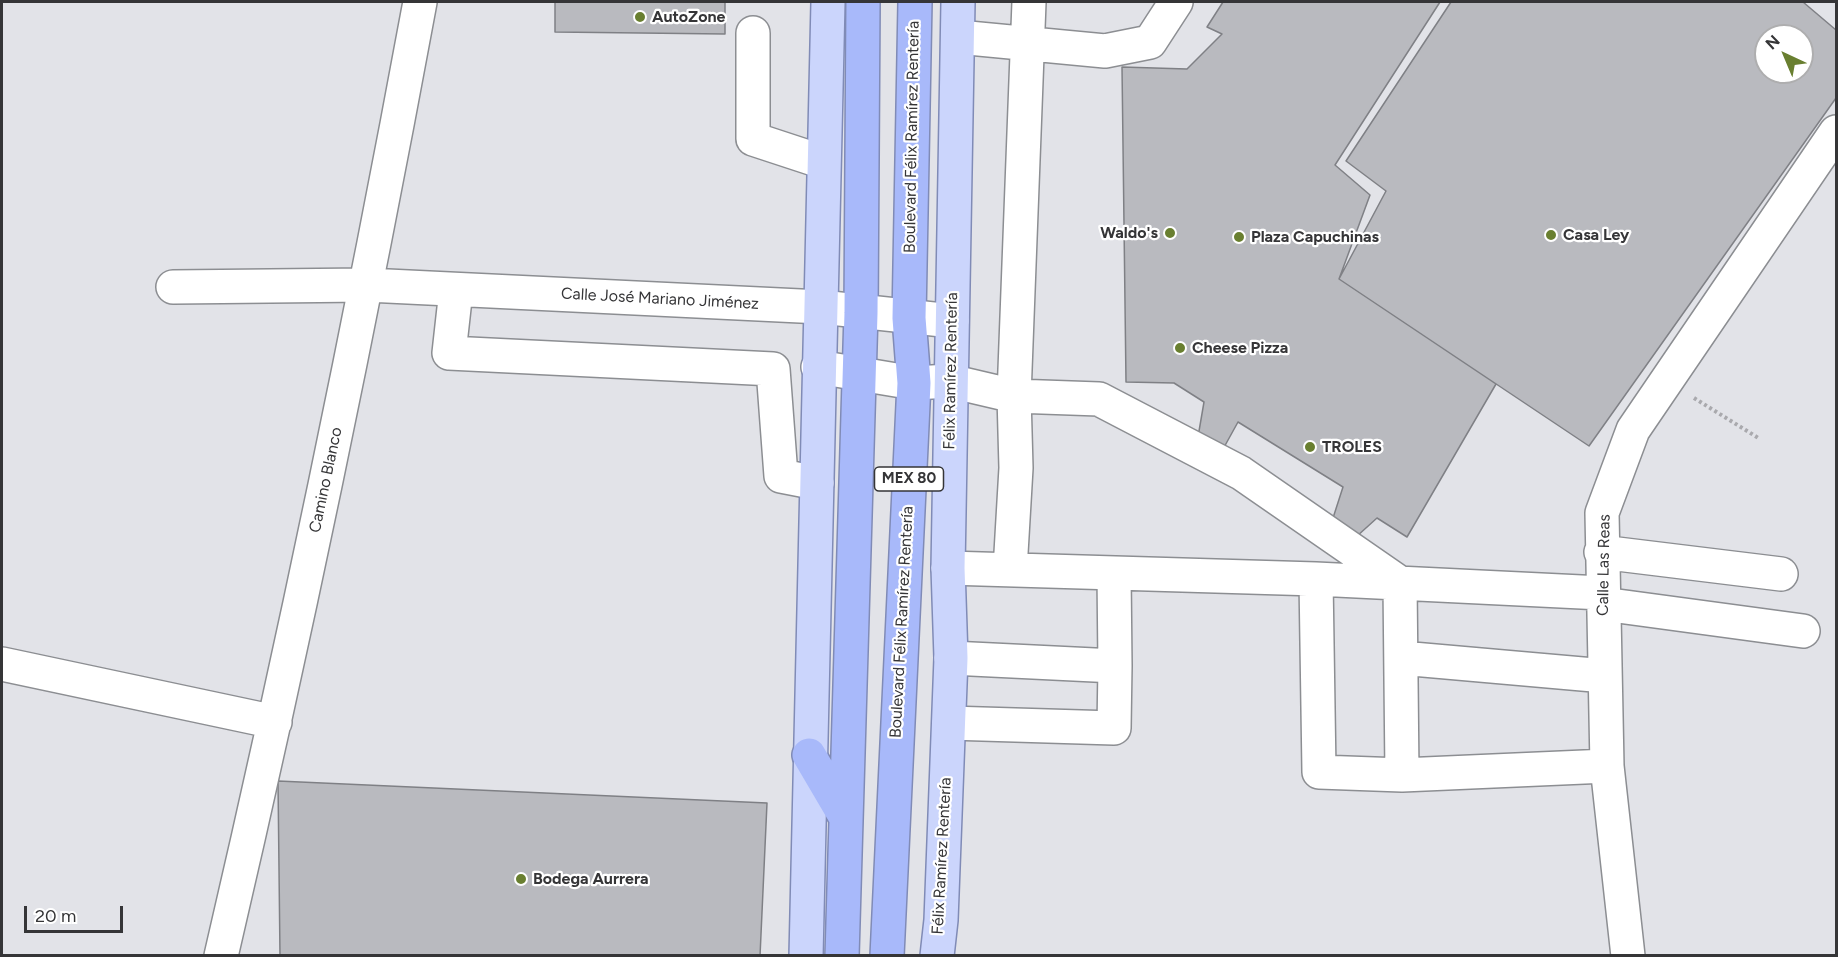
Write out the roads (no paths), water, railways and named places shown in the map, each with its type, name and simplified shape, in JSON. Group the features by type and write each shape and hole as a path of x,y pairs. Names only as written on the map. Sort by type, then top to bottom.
{"highway":[{"name":"MEX 80","path":"842,956 860,373 863,2"},
{"name":"Boulevard Félix Ramírez Rentería","path":"887,956 914,383 909,318 915,2"},
{"path":"809,755 846,818"}],"main road":[{"path":"806,956 828,2"},
{"name":"Félix Ramírez Rentería","path":"937,956 951,658 948,568 958,2"}],"street":[{"name":"Camino Blanco","path":"221,956 275,722 367,285 420,2"},
{"path":"1010,570 1017,468 1014,396 1029,2"},
{"path":"958,37 1105,51 1150,42 1176,2"},
{"path":"753,33 753,139 823,162"},
{"name":"Calle Las Reas","path":"1628,956 1607,766 1602,513 1633,430 1834,140"},
{"name":"Calle José Mariano Jiménez","path":"173,287 367,285 821,307 952,321"},
{"path":"456,290 449,353 772,369 781,476 817,483"},
{"path":"818,367 914,383 950,381 1014,396 1098,399 1241,473 1400,583"},
{"path":"1601,552 1780,574"},
{"path":"948,568 1400,583 1603,598 1803,631"},
{"path":"949,723 1114,728 1114,573"},
{"path":"1316,579 1318,772 1402,775 1607,766"},
{"path":"1400,583 1402,775"},
{"path":"951,658 1115,666"},
{"path":"1401,658 1605,676"},
{"path":"2,664 275,722"}],"place":[{"name":"AutoZone","path":"640,17"},
{"name":"Waldo's","path":"1170,233"},
{"name":"Casa Ley","path":"1551,235"},
{"name":"Plaza Capuchinas","path":"1239,237"},
{"name":"Cheese Pizza","path":"1180,348"},
{"name":"TROLES","path":"1310,447"},
{"name":"Bodega Aurrera","path":"521,879"}]}
